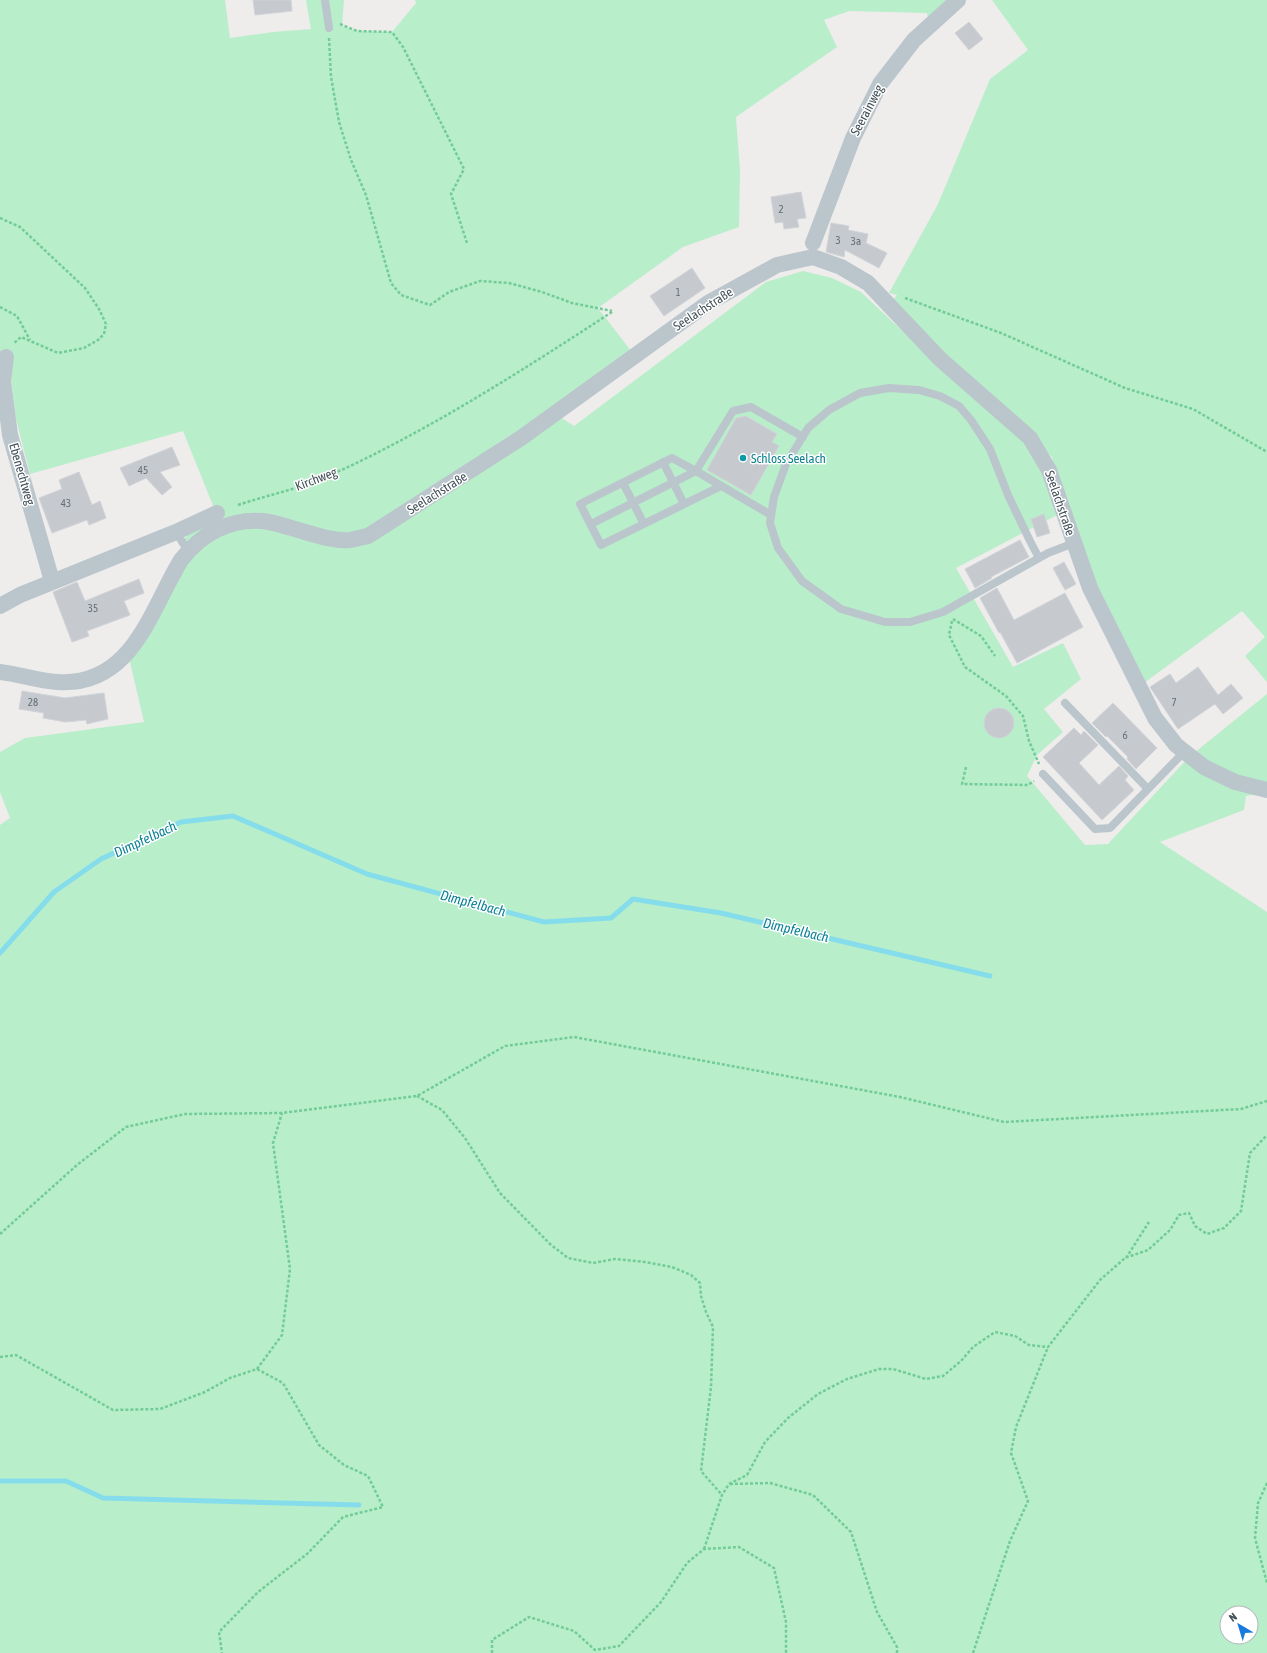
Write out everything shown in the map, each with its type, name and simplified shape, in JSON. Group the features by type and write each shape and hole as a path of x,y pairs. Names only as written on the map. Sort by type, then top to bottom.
{"street":[{"name":"Seerainweg","path":"813,243 853,138 880,84 914,40 958,0"},
{"name":"Seelachstraße","path":"0,672 58,682 83,680 107,670 118,663 136,642 175,570 188,550 215,530 250,521 274,523 328,538 349,540 368,536 521,438 708,303 777,265 813,257 841,267 868,284 940,359 1030,438 1049,470 1090,588 1140,686 1146,702 1165,732 1184,752 1204,767 1219,775 1252,787 1267,790"},
{"name":"Ebenechtweg","path":"6,357 3,381 10,435 52,581"},
{"path":"0,606 20,595 52,581 176,532 217,513"}],"lane":[{"path":"325,0 329,28"},
{"path":"1039,558 1008,495 990,449 971,420 959,406 940,396 919,390 889,388 860,394 829,410 808,428 786,464 774,497 770,523 778,548 802,581 841,609 885,622 910,622 942,612 1039,558 1074,542"},
{"path":"591,524 696,471 733,411 751,407 803,437"},
{"path":"721,486 601,545 580,504 672,458 696,471 771,515"},
{"path":"663,462 684,504"},
{"path":"623,483 644,524"},
{"path":"176,532 188,550"},
{"path":"1065,703 1148,789"},
{"path":"1043,774 1095,829 1110,828 1184,752"}],"path":[{"path":"327,14 342,26 357,31 392,32 403,47 464,169 451,194 467,243"},
{"name":"Kirchweg","path":"217,513 263,496 302,486 346,468 452,412 504,382 612,311 572,304 542,292 509,283 480,281 449,292 430,305 401,295 391,283 366,195 351,160 340,122 331,78 329,28"},
{"path":"0,218 20,227 85,288 100,309 106,324 104,334 98,340 84,348 58,353 21,337 14,342 6,357"},
{"path":"905,298 1001,333 1125,388 1193,409 1267,452"},
{"path":"0,306 17,316 30,340"},
{"path":"942,612 981,636 995,656"},
{"path":"952,618 949,635 966,667 1006,696 1023,716 1029,741 1043,774 1028,785 962,784 966,768"},
{"path":"0,1234 77,1165 126,1127 185,1114 282,1113 417,1096 505,1046 574,1037 900,1097 1004,1122 1241,1109 1267,1101"},
{"path":"417,1096 442,1110 465,1138 500,1193 550,1244 568,1258 593,1263 615,1259 672,1267 691,1275 700,1283 701,1296 713,1327 711,1387 701,1472 722,1495"},
{"path":"0,1357 16,1355 113,1410 160,1409 205,1392 230,1378 257,1369 282,1335 290,1268 273,1143 282,1113"},
{"path":"1125,1258 1148,1250 1170,1230 1179,1215 1188,1213 1194,1226 1207,1234 1224,1228 1241,1211 1250,1154 1267,1135"},
{"path":"974,1653 1010,1541 1028,1501 1011,1453 1016,1427 1048,1347 1100,1280 1125,1258 1149,1222"},
{"path":"704,1550 722,1495 729,1484 747,1474 765,1442 788,1418 818,1394 847,1379 879,1369 893,1369 926,1379 943,1376 961,1361 973,1347 995,1332 1015,1336 1029,1345 1048,1347"},
{"path":"222,1653 219,1632 258,1592 307,1554 343,1518 383,1507 368,1476 344,1465 319,1445 283,1383 257,1369"},
{"path":"729,1484 770,1483 813,1495 851,1532 878,1612 897,1647 897,1653"},
{"path":"1267,1483 1258,1503 1255,1538 1267,1583"},
{"path":"492,1653 492,1640 529,1617 574,1630 595,1650 619,1646 660,1602 687,1563 704,1550 739,1547 774,1568 786,1622 786,1653"}],"green space":[{"path":"0,0 225,0 230,38 273,32 311,29 306,0 344,0 342,26 357,31 392,32 416,3 415,0 959,0 929,26 927,13 849,11 824,20 837,47 736,117 740,171 739,227 683,247 598,308 635,356 551,411 574,426 766,282 803,271 832,278 861,292 969,394 1025,440 1062,510 1052,457 885,310 897,295 889,293 938,204 990,79 1028,50 992,0 1267,0 1267,682 1245,656 1265,637 1242,611 1140,686 1063,512 956,568 1013,667 1063,643 1081,679 1044,709 1063,732 1037,755 1027,776 1085,845 1108,844 1189,757 1267,694 1267,793 1246,796 1244,810 1160,842 1267,912 1267,1653 0,1653 0,825 10,818 0,792 0,752 25,738 144,722 130,662 187,534 216,513 183,431 30,474 16,419 8,354 0,355"}],"building":[{"path":"253,0 291,0 292,11 255,15"},
{"path":"969,22 983,39 969,50 955,33"},
{"path":"801,192 806,218 797,219 799,227 784,229 783,222 775,223 771,197"},
{"path":"831,223 849,226 848,230 868,234 866,243 887,253 879,268 845,250 844,257 826,252"},
{"path":"692,268 705,288 664,316 650,296"},
{"name":"Schloss Seelach","path":"746,416 777,434 772,442 779,446 751,495 707,470 736,418"},
{"path":"172,447 180,465 160,472 172,487 162,495 146,478 129,486 120,468"},
{"path":"79,472 92,505 100,501 106,518 89,525 87,520 52,533 39,498 62,489 59,480"},
{"path":"1044,514 1050,533 1037,537 1031,519"},
{"path":"1020,540 1029,557 991,577 992,578 975,588 965,569"},
{"path":"1064,562 1076,584 1065,590 1053,568"},
{"path":"139,579 144,593 124,601 130,615 87,631 89,636 72,642 53,592 77,582 85,601"},
{"path":"997,588 1014,620 1065,593 1083,627 1017,663 980,598"},
{"path":"1198,667 1218,695 1231,684 1243,698 1223,714 1215,704 1178,729 1150,687 1170,674 1176,683"},
{"path":"22,691 65,698 104,693 108,719 87,724 86,720 66,722 43,718 44,713 19,709"},
{"path":"1113,703 1157,748 1136,769 1127,759 1128,757 1092,723"},
{"path":"999,708 1010,712 1014,723 1010,734 999,738 988,734 984,723 988,712"},
{"path":"1074,728 1081,735 1084,731 1098,745 1079,763 1099,785 1119,766 1128,776 1125,780 1134,790 1102,820 1043,757"}],"waterway":[{"name":"Dimpfelbach","path":"0,953 54,892 101,859 181,822 233,816 367,874 544,922 611,918 633,899 721,913 990,976"},
{"path":"0,1481 66,1481 103,1498 359,1505"}],"place":[{"name":"Schloss Seelach","path":"743,458"}]}
